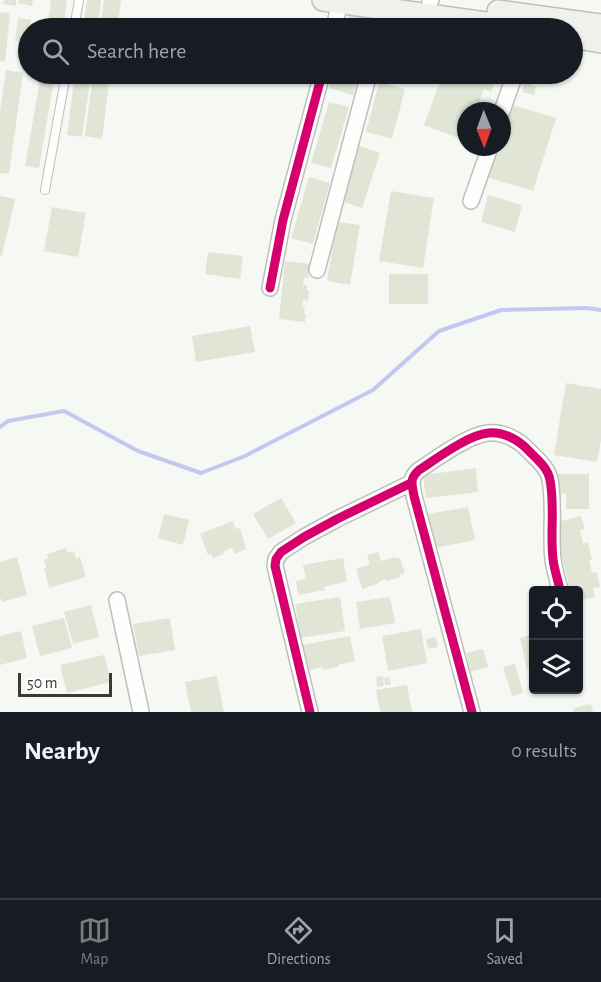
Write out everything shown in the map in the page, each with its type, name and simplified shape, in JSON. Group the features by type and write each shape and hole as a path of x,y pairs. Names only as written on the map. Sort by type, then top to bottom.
{"main road":[{"path":"332,1 383,18 526,14"},
{"path":"426,1 551,18"},
{"path":"583,23 601,26"},
{"path":"583,39 601,42"}],"street":[{"path":"332,1 333,18"},
{"path":"270,288 283,220 319,84"},
{"path":"317,270 366,84"},
{"path":"505,102 511,84"},
{"path":"471,201 487,156"},
{"path":"472,712 411,483 413,476 461,443 486,433 498,433 510,437 526,447 550,477 553,559 559,586"},
{"path":"310,712 275,566 276,559 281,552 304,537 411,483"},
{"path":"117,600 141,712"}],"lane":[{"path":"76,18 79,0"},
{"path":"45,190 64,84"}],"building":[{"path":"4,0 16,0 16,6 3,4"},
{"path":"19,0 33,0 32,6 18,3"},
{"path":"51,0 67,0 64,18 48,18"},
{"path":"87,0 101,0 99,18 84,18"},
{"path":"104,0 121,0 118,18 101,18"},
{"path":"350,11 375,18 348,18"},
{"path":"0,12 10,13 5,62 0,61"},
{"path":"18,18 18,41 15,41"},
{"path":"6,70 18,72 18,84 21,84 9,174 0,173 0,112"},
{"path":"39,84 53,84 39,168 25,166"},
{"path":"74,84 90,84 82,137 67,135"},
{"path":"92,84 109,84 102,139 85,136"},
{"path":"330,84 356,84 353,95 329,88"},
{"path":"378,84 405,89 392,139 366,132"},
{"path":"439,84 494,84 491,92 484,89 479,102 457,102 457,138 424,125"},
{"path":"522,84 536,86 534,95 522,92 524,85"},
{"path":"329,102 349,107 331,168 311,163"},
{"path":"511,105 556,118 533,191 486,177 492,156 511,156"},
{"path":"357,145 380,153 362,208 338,200"},
{"path":"309,177 330,183 313,244 291,238"},
{"path":"391,191 434,198 423,268 379,261"},
{"path":"488,195 522,205 515,232 481,222"},
{"path":"0,196 15,199 2,256 0,255"},
{"path":"52,207 86,213 78,257 44,251"},
{"path":"337,222 360,225 350,285 327,281"},
{"path":"208,252 243,256 240,279 205,274"},
{"path":"285,261 312,264 311,274 308,274 308,278 304,278 303,285 307,285 309,291 308,301 303,300 305,322 279,319"},
{"path":"389,274 428,274 428,304 389,304"},
{"path":"250,326 255,352 196,362 192,336"},
{"path":"566,383 601,389 601,440 597,462 554,455"},
{"path":"476,468 478,492 426,498 423,475"},
{"path":"557,474 589,474 589,509 566,509 566,494 557,493"},
{"path":"281,498 296,523 268,539 253,514"},
{"path":"468,507 475,540 434,548 428,514"},
{"path":"164,514 189,520 183,545 158,538"},
{"path":"581,516 585,529 580,530 583,544 588,542 592,573 597,572 600,587 593,588 595,597 583,600 583,586 569,586 554,523"},
{"path":"233,521 236,529 240,528 246,549 234,554 232,548 213,558 211,554 208,555 200,534"},
{"path":"66,548 68,553 74,551 76,559 80,557 86,577 49,588 44,560 48,558 47,554"},
{"path":"378,552 381,561 400,558 405,573 399,575 400,577 387,581 386,579 362,589 356,569 370,564 367,555"},
{"path":"17,557 27,595 2,602 0,562"},
{"path":"343,558 347,581 324,587 325,590 298,595 296,581 306,579 303,565"},
{"path":"340,597 345,631 301,638 295,604"},
{"path":"390,597 395,623 360,629 356,602"},
{"path":"91,605 99,637 73,644 64,612"},
{"path":"64,618 72,648 40,656 32,626"},
{"path":"170,618 175,650 139,656 133,624"},
{"path":"421,629 427,663 388,671 382,636"},
{"path":"21,631 27,658 0,665 0,636"},
{"path":"529,635 529,669 527,670 520,638"},
{"path":"350,636 355,661 338,665 338,667 323,670 323,667 308,671 302,645"},
{"path":"436,637 438,647 428,649 426,639"},
{"path":"483,649 488,667 471,672 466,653"},
{"path":"104,655 111,682 67,693 60,665"},
{"path":"515,664 523,693 512,696 503,667"},
{"path":"217,676 224,712 191,712 185,682"},
{"path":"383,676 384,686 377,687 376,677"},
{"path":"390,677 391,685 385,685 384,678"},
{"path":"407,685 412,712 380,712 376,690"},
{"path":"591,704 593,712 574,712 573,708"}],"waterway":[{"path":"0,427 8,421 64,411 138,451 201,473 245,456 373,390 439,331 501,310 587,308 601,310"}],"cycle path":[{"path":"270,288 283,220 319,84"},
{"path":"472,712 414,496 412,482 416,473 452,448 480,435 499,433 520,443 542,464 549,476 552,500 553,559 559,586"},
{"path":"310,712 275,566 276,559 281,552 304,537 411,483"}]}
